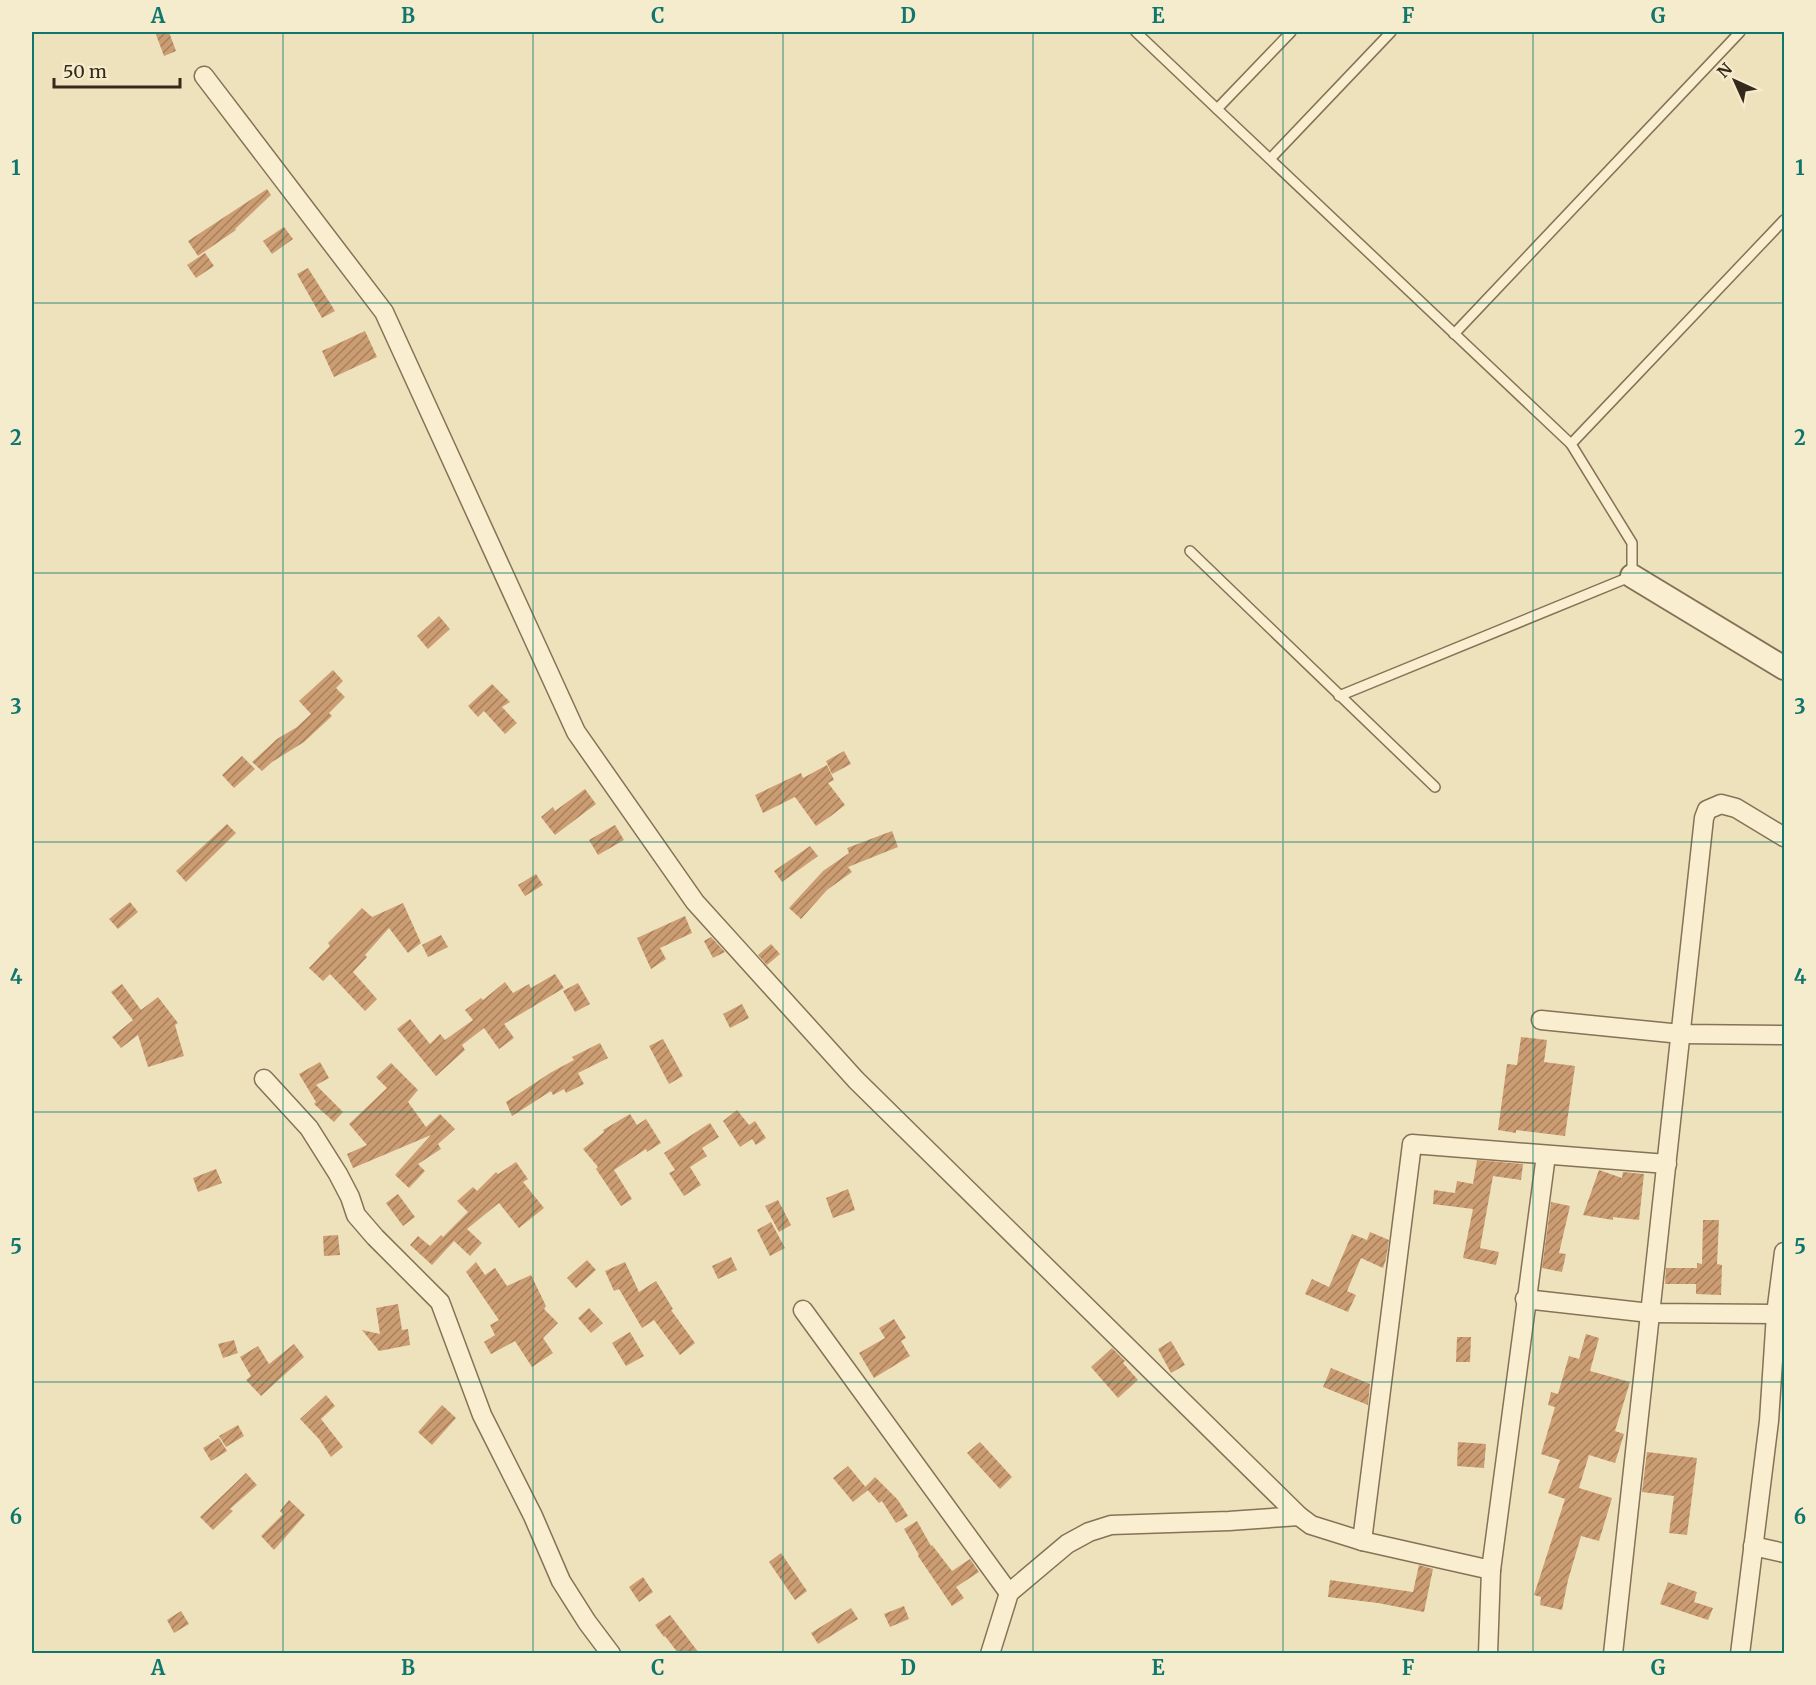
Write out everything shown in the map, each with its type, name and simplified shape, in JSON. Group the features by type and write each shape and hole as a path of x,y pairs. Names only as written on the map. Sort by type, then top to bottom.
{"street":[{"path":"204,76 384,312 576,732 695,902 856,1080 1299,1516 1311,1525 1362,1542 1491,1570"},
{"path":"1632,576 1785,668"},
{"path":"1613,1653 1704,818 1707,810 1721,804 1736,808 1785,837"},
{"path":"1541,1020 1681,1034 1785,1035"},
{"path":"264,1079 309,1128 338,1174 356,1215 375,1238 440,1302 482,1415 533,1516 561,1581 587,1622 611,1653"},
{"path":"1362,1542 1412,1144 1667,1164"},
{"path":"1488,1653 1491,1570 1546,1155"},
{"path":"1740,1653 1753,1546 1777,1422 1776,1314 1785,1252"},
{"path":"1526,1299 1650,1313 1776,1314"},
{"path":"803,1310 1009,1593"},
{"path":"990,1653 1009,1593 1067,1545 1089,1532 1111,1525 1299,1516"},
{"path":"1753,1546 1785,1553"}],"lane":[{"path":"1136,32 1571,444 1632,543 1632,576 1339,696"},
{"path":"1217,109 1291,32"},
{"path":"1271,158 1391,32"},
{"path":"1455,334 1740,32"},
{"path":"1571,444 1785,220"},
{"path":"1190,551 1435,787"}],"building":[{"path":"155,32 169,32 176,51 164,56"},
{"path":"267,189 271,195 236,230 198,256 188,241"},
{"path":"284,227 293,239 272,254 263,241"},
{"path":"205,253 214,266 196,278 187,265"},
{"path":"308,268 335,311 322,318 297,274"},
{"path":"365,331 377,357 334,377 322,351"},
{"path":"439,616 450,629 428,649 417,636"},
{"path":"333,670 343,681 336,688 345,697 329,713 332,716 304,742 262,771 252,762 277,739 297,727 311,714 299,701"},
{"path":"492,684 510,702 502,707 517,723 505,734 484,711 478,717 468,706"},
{"path":"844,751 851,764 832,774 826,761"},
{"path":"242,756 255,769 234,788 222,775"},
{"path":"827,765 834,780 828,783 845,805 831,816 816,826 795,797 763,813 755,795 801,773 803,778"},
{"path":"585,789 596,804 555,835 541,817 553,807 555,811"},
{"path":"227,824 236,833 186,882 176,871"},
{"path":"615,825 624,840 598,855 589,840"},
{"path":"892,831 898,847 848,867 852,872 827,890 801,919 789,908 823,871 849,853 847,848"},
{"path":"810,846 818,856 782,882 774,871"},
{"path":"536,874 543,885 525,896 518,885"},
{"path":"130,902 138,912 118,929 109,919"},
{"path":"403,903 421,943 408,953 389,928 365,955 367,957 353,972 377,999 365,1011 330,974 323,981 309,968 330,946 328,943 362,908 372,917"},
{"path":"685,916 692,933 660,948 666,959 651,969 637,938"},
{"path":"441,935 448,947 428,957 422,945"},
{"path":"711,937 725,952 713,958 704,941"},
{"path":"771,944 780,954 767,965 758,955"},
{"path":"555,974 564,988 504,1024 514,1038 499,1049 484,1028 462,1045 465,1050 436,1076 397,1029 410,1019 430,1044 440,1034 445,1040 473,1020 465,1010 481,998 483,1000 505,982 513,993 529,984 531,988"},
{"path":"578,983 590,1004 575,1012 563,991"},
{"path":"122,984 141,1010 158,997 178,1023 175,1025 184,1056 148,1067 138,1035 121,1048 112,1037 133,1020 111,992"},
{"path":"742,1004 749,1018 730,1028 723,1014"},
{"path":"1521,1037 1547,1040 1544,1062 1575,1066 1565,1136 1498,1130 1507,1064 1517,1065"},
{"path":"663,1039 683,1076 669,1084 649,1046"},
{"path":"600,1043 608,1058 578,1073 584,1084 566,1093 564,1089 553,1095 551,1091 512,1116 506,1102 574,1060 572,1057"},
{"path":"320,1062 329,1078 316,1085 343,1112 334,1122 314,1104 316,1102 299,1074"},
{"path":"391,1063 418,1090 408,1102 426,1127 440,1114 455,1129 438,1144 441,1149 418,1164 425,1171 409,1188 395,1175 431,1135 353,1168 347,1154 367,1145 349,1124 387,1088 376,1077"},
{"path":"737,1110 749,1125 755,1121 766,1138 756,1145 752,1139 740,1147 723,1121"},
{"path":"630,1114 637,1125 646,1119 661,1143 647,1152 646,1149 614,1170 632,1199 621,1206 596,1169 598,1167 583,1149 604,1132 603,1130"},
{"path":"710,1123 719,1137 702,1148 707,1156 690,1167 701,1185 684,1196 669,1173 675,1170 664,1153"},
{"path":"1477,1160 1523,1164 1521,1180 1493,1176 1480,1248 1499,1252 1496,1265 1463,1258 1473,1209 1433,1204 1434,1190 1455,1193 1457,1181 1473,1184"},
{"path":"516,1162 528,1179 523,1182 544,1208 519,1228 499,1203 467,1229 482,1243 470,1256 454,1241 432,1265 410,1245 418,1236 430,1246 441,1235 443,1237 468,1212 457,1201 473,1187 477,1191 496,1172 498,1174"},
{"path":"216,1169 222,1183 198,1192 193,1178"},
{"path":"1599,1170 1622,1178 1623,1172 1644,1174 1639,1220 1613,1217 1613,1220 1583,1215"},
{"path":"848,1189 855,1210 833,1218 826,1198"},
{"path":"398,1194 415,1217 403,1226 386,1203"},
{"path":"778,1200 791,1225 779,1232 765,1206"},
{"path":"1551,1202 1570,1206 1559,1253 1566,1254 1562,1272 1542,1268"},
{"path":"1703,1220 1719,1220 1717,1264 1722,1265 1721,1295 1696,1294 1696,1284 1665,1284 1666,1268 1697,1268 1697,1263 1702,1264"},
{"path":"771,1222 785,1248 770,1256 757,1230"},
{"path":"1370,1232 1389,1240 1386,1259 1383,1268 1361,1258 1347,1291 1356,1295 1348,1312 1305,1294 1312,1279 1329,1287 1352,1234 1367,1240"},
{"path":"338,1235 340,1255 324,1256 323,1236"},
{"path":"731,1257 737,1270 718,1279 712,1266"},
{"path":"587,1260 596,1270 576,1288 567,1278"},
{"path":"476,1262 485,1275 495,1268 507,1286 531,1275 546,1306 544,1309 558,1323 543,1338 553,1353 532,1367 515,1341 491,1354 484,1342 495,1335 490,1325 499,1320 466,1272"},
{"path":"625,1262 639,1292 656,1281 673,1309 671,1310 695,1343 680,1355 654,1320 642,1328 619,1289 614,1291 605,1271"},
{"path":"398,1304 402,1330 408,1329 410,1345 379,1351 362,1330 380,1334 376,1308"},
{"path":"589,1308 603,1323 591,1333 578,1318"},
{"path":"894,1319 906,1338 901,1341 910,1356 874,1378 859,1353 885,1338 879,1328"},
{"path":"630,1332 644,1356 626,1366 612,1343"},
{"path":"1586,1334 1599,1338 1590,1371 1630,1382 1615,1431 1624,1434 1615,1463 1589,1455 1579,1488 1612,1498 1599,1541 1581,1536 1562,1610 1540,1605 1541,1597 1534,1595 1565,1499 1548,1493 1560,1460 1541,1454 1555,1407 1548,1405 1551,1392 1558,1394 1569,1356 1579,1359"},
{"path":"1457,1337 1471,1337 1470,1362 1456,1362"},
{"path":"234,1340 238,1353 223,1358 218,1344"},
{"path":"1171,1341 1185,1365 1171,1373 1158,1349"},
{"path":"294,1344 304,1357 261,1396 246,1380 251,1376 240,1357 258,1346 269,1364"},
{"path":"1112,1348 1125,1361 1123,1363 1138,1380 1118,1398 1091,1367"},
{"path":"1331,1368 1370,1384 1368,1405 1323,1387"},
{"path":"326,1395 335,1406 321,1419 343,1447 331,1457 319,1439 300,1419"},
{"path":"442,1405 456,1418 432,1445 418,1432"},
{"path":"238,1425 244,1436 226,1447 219,1436"},
{"path":"219,1438 227,1451 211,1461 203,1448"},
{"path":"980,1442 1012,1477 1000,1489 967,1453"},
{"path":"1458,1442 1486,1444 1484,1468 1457,1466"},
{"path":"1647,1452 1697,1458 1687,1535 1669,1533 1674,1496 1642,1492"},
{"path":"848,1466 868,1490 853,1502 833,1478"},
{"path":"246,1473 257,1485 230,1509 233,1511 213,1530 200,1517"},
{"path":"875,1477 898,1500 908,1516 896,1523 882,1501 879,1503 865,1487"},
{"path":"289,1500 305,1515 274,1550 261,1536 283,1514 280,1511"},
{"path":"917,1521 931,1546 952,1571 970,1559 979,1572 956,1587 964,1598 952,1606 918,1556 904,1529"},
{"path":"781,1553 807,1591 795,1600 769,1562"},
{"path":"1419,1565 1433,1569 1424,1612 1328,1597 1330,1580 1413,1592"},
{"path":"643,1577 653,1592 639,1602 629,1587"},
{"path":"1668,1582 1697,1592 1694,1602 1713,1608 1708,1620 1660,1604"},
{"path":"904,1606 909,1619 890,1627 884,1614"},
{"path":"851,1608 858,1619 818,1644 811,1633"},
{"path":"181,1611 189,1624 174,1633 167,1620"},
{"path":"670,1615 699,1653 678,1653 664,1637 655,1625"}]}
